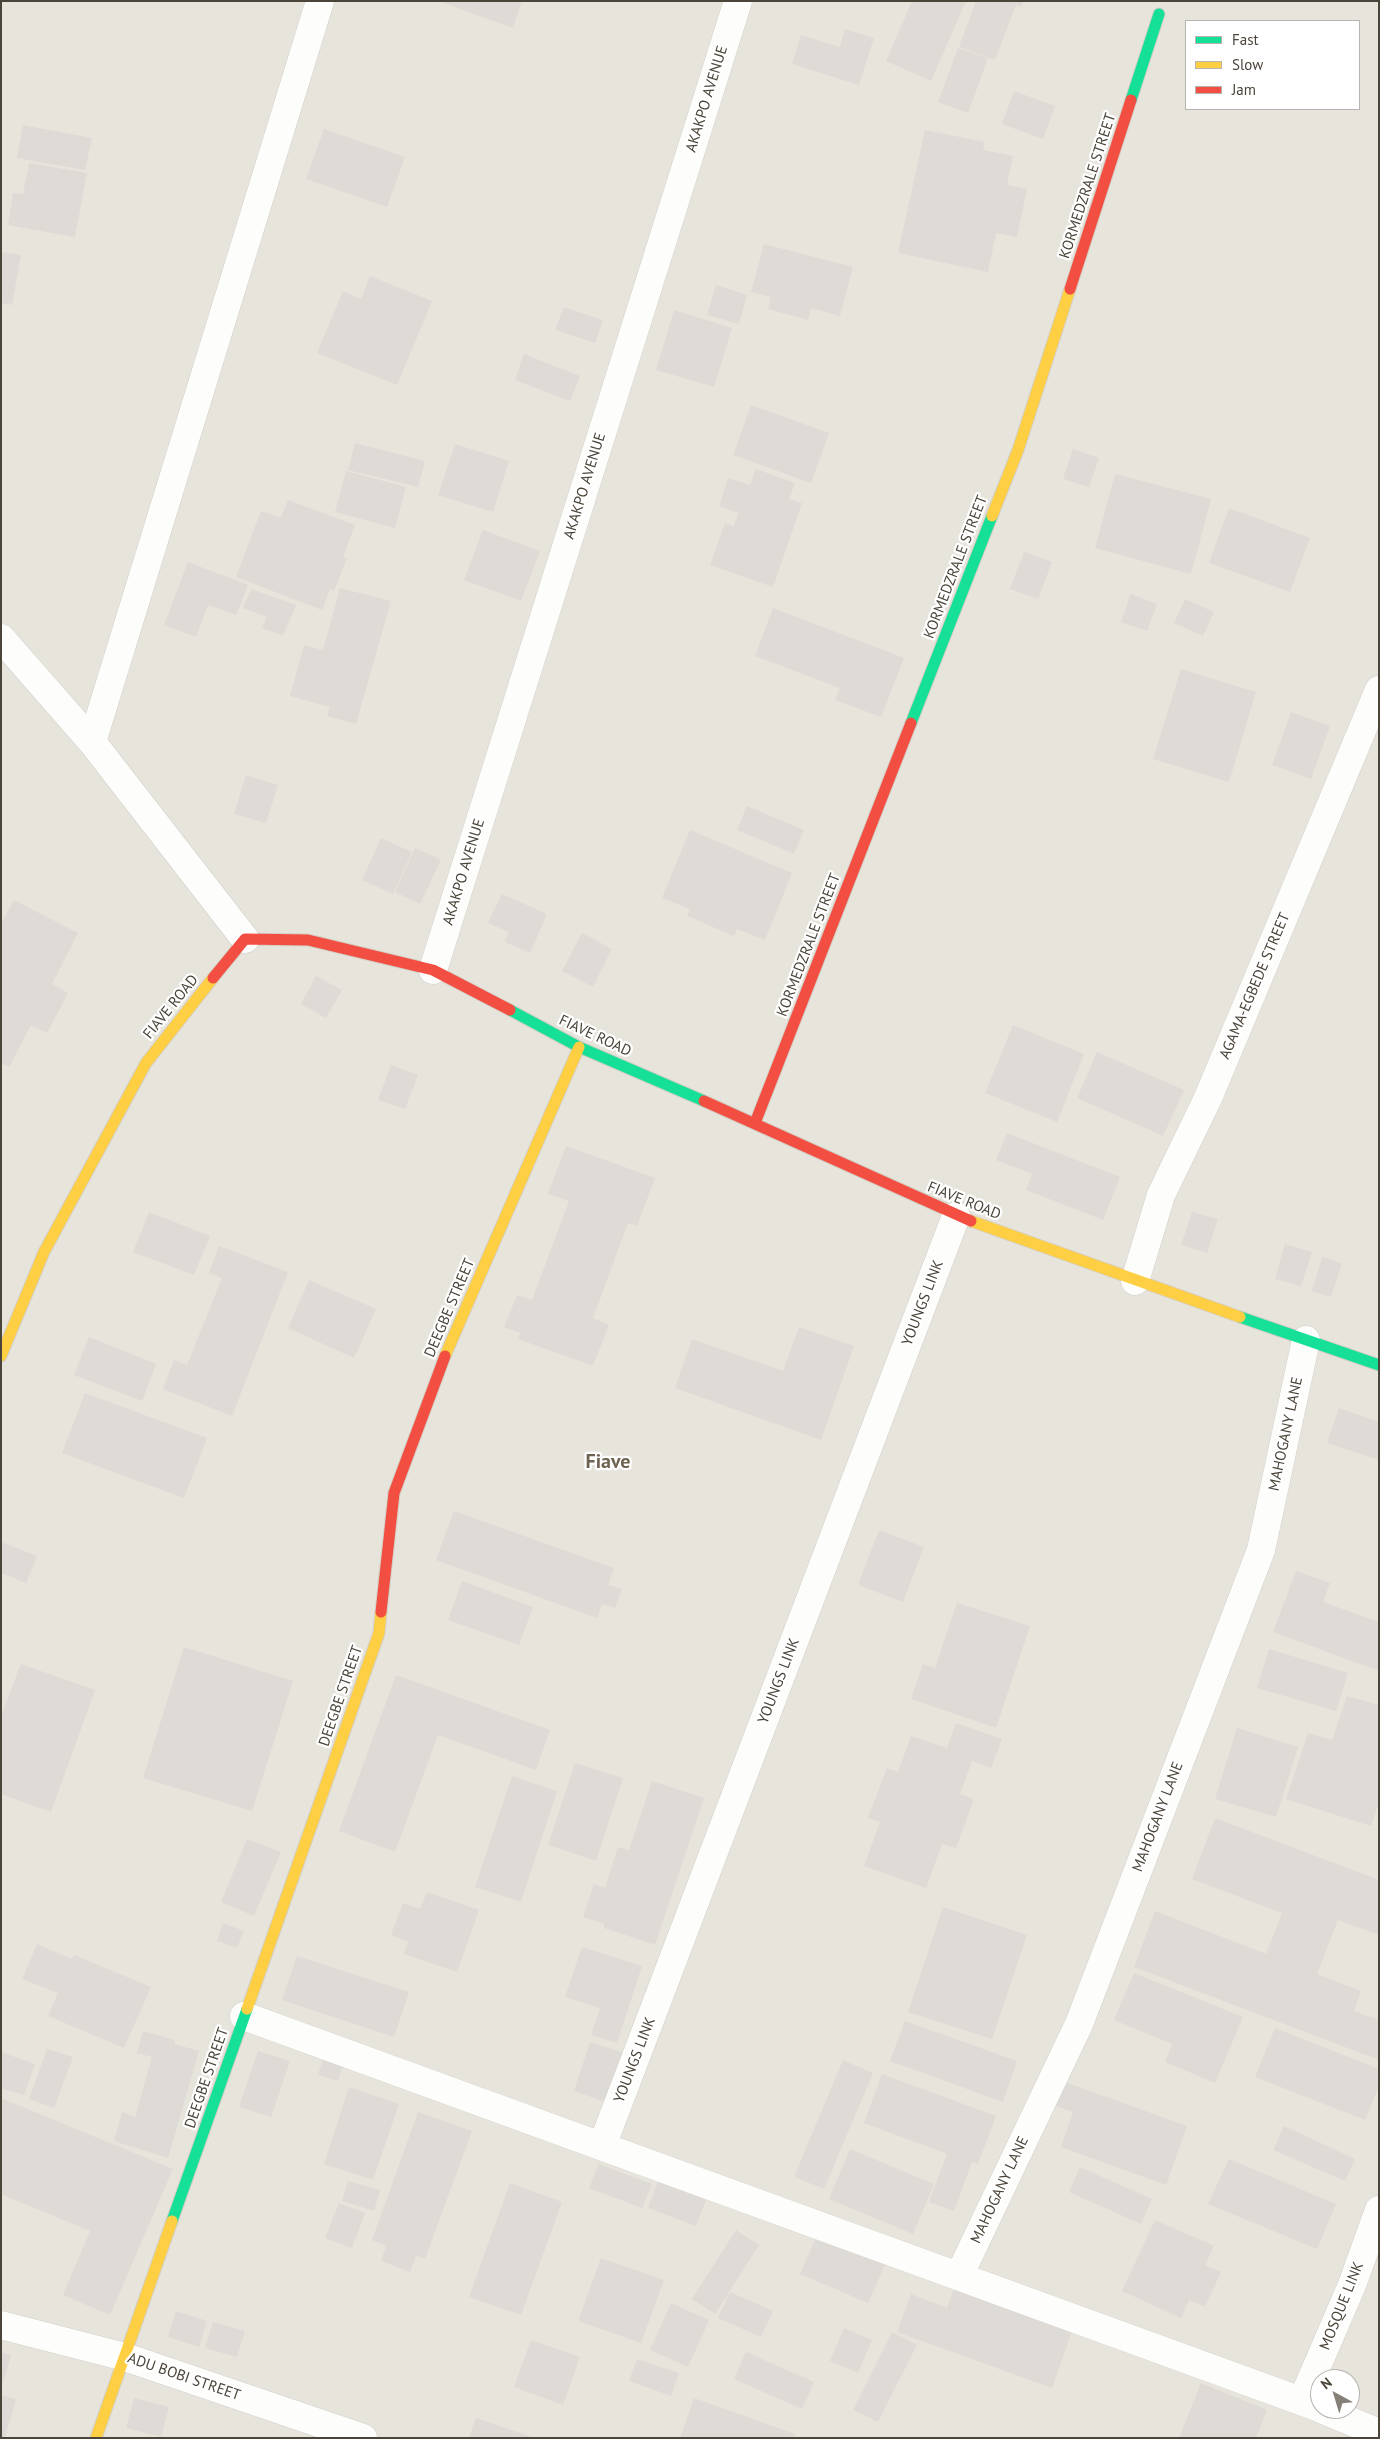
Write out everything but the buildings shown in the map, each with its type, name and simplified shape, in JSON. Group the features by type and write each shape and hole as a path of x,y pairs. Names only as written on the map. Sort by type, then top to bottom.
{"street":[{"path":"92,742 320,1"},
{"name":"AKAKPO AVENUE","path":"433,970 738,1"},
{"name":"KORMEDZRALE STREET","path":"756,1123 1018,450 1159,14"},
{"path":"1,638 92,742 245,939"},
{"name":"AGAMA-EGBEDE STREET","path":"1135,1282 1161,1195 1208,1098 1379,690"},
{"name":"FIAVE ROAD","path":"1,1356 44,1252 146,1063 245,939 308,940 433,970 579,1047 756,1123 956,1216 1135,1282 1379,1365"},
{"name":"DEEGBE STREET","path":"96,2438 379,1633 394,1493 442,1364 579,1047"},
{"name":"YOUNGS LINK","path":"602,2146 956,1216"},
{"name":"MAHOGANY LANE","path":"959,2276 1079,2024 1261,1550 1306,1340"},
{"path":"244,2016 1310,2405"},
{"name":"MOSQUE LINK","path":"1326,2369 1352,2285 1379,2210"},
{"name":"ADU BOBI STREET","path":"1,2325 125,2357 363,2438"},
{"path":"1345,2419 1379,2433"}],"shaded area":[{"path":"1,1 1379,1 1379,2438 1,2438"}],"traffic: fast":[{"path":"1131,100 1159,14"},
{"path":"911,723 992,516"},
{"path":"510,1010 579,1047 704,1101"},
{"path":"1240,1317 1379,1365"},
{"path":"172,2221 247,2009"}],"traffic: slow":[{"path":"992,516 1018,450 1070,289"},
{"path":"1,1356 44,1252 146,1063 213,978"},
{"path":"445,1356 579,1047"},
{"path":"971,1221 1240,1317"},
{"path":"247,2009 379,1633 381,1612"},
{"path":"96,2438 172,2221"}],"traffic: jam":[{"path":"1070,289 1131,100"},
{"path":"755,1123 911,723"},
{"path":"213,978 245,939 308,940 433,970 510,1010"},
{"path":"704,1101 971,1221"},
{"path":"381,1612 394,1493 445,1356"}],"district":[{"name":"Fiave","path":"608,1462"}]}
